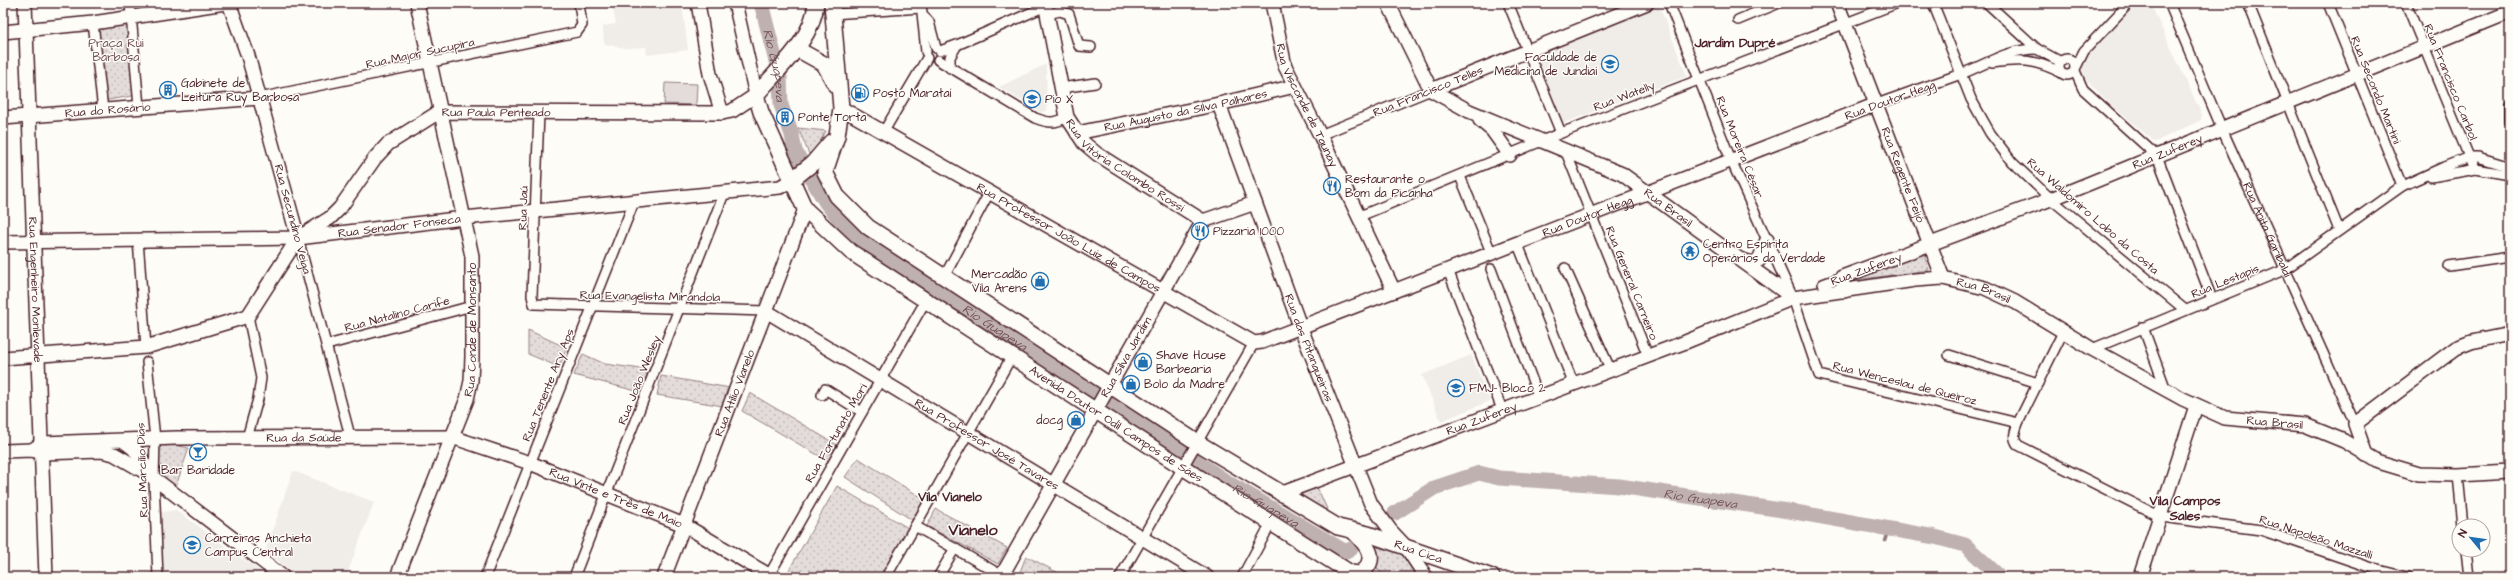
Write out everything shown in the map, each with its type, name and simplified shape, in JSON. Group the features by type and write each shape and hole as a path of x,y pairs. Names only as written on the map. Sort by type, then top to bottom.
{"main road":[{"path":"759,92 796,50 812,20 816,3"},
{"name":"Avenida Doutor Odil Campos de Sáes","path":"832,8 840,101 836,136 825,172 837,196 868,228 943,279 1103,398 1185,466 1271,523 1354,575"},
{"path":"796,50 824,64 840,101"},
{"name":"Avenida Doutor Odil Campos de Sáes","path":"759,92 761,112 795,178 805,209 851,252 1012,356 1103,398 1197,446 1338,527 1361,533"},
{"path":"795,178 813,163 836,136"},
{"path":"1354,575 1360,574 1368,568 1370,560 1370,551 1361,533"},
{"name":"Rua Cica","path":"1361,533 1492,577"}],"street":[{"name":"Rua Engenheiro Monlevade","path":"25,3 30,116 39,449 46,577"},
{"path":"130,3 139,107"},
{"path":"3,32 93,23 225,3"},
{"name":"Rua Secundino Veiga","path":"229,3 248,56 327,345 350,436"},
{"name":"Rua Conde de Monsanto","path":"397,577 467,398 471,381 472,256 440,112 418,3"},
{"name":"Rua Major Sucupira","path":"259,98 430,64 577,32 582,25 579,3"},
{"path":"698,3 710,74 722,113"},
{"name":"Avenida Doutor Odil Campos de Sáes","path":"735,3 759,92"},
{"name":"Rua Visconde de Taunay","path":"1272,3 1285,66 1360,216 1394,291"},
{"path":"1388,3 1431,90 1469,111 1492,130 1510,155"},
{"path":"1508,3 1561,133"},
{"name":"Rua Francisco Telles","path":"1320,134 1647,3"},
{"name":"Rua Moreira César","path":"1669,3 1701,80 1731,160 1793,298"},
{"path":"1738,20 1779,3"},
{"name":"Rua Regente Feijó","path":"1837,3 1943,278"},
{"name":"Rua Watelly","path":"1360,216 1561,133 1898,3"},
{"name":"Rua Waldomiro Lobo da Costa","path":"1933,3 1962,73 1971,99 1990,133 2012,162 2051,199 2184,310"},
{"path":"1987,3 2037,49 2064,60 2073,61 2083,89 2157,156 2212,299"},
{"path":"2064,60 2061,73 2068,76 2075,69 2084,51 2129,3"},
{"name":"Rua Anita Garibaldi","path":"2170,3 2222,129 2284,270 2355,424 2366,455"},
{"path":"2248,3 2339,230"},
{"name":"Rua Secondo Martini","path":"2328,3 2402,186"},
{"name":"Rua Francisco Carbol","path":"2406,3 2469,157 2476,169"},
{"path":"832,8 922,9"},
{"path":"1046,8 1068,117"},
{"path":"922,9 927,55 931,61 938,53 1046,8 1069,14 1079,46 1091,47"},
{"path":"922,9 938,53"},
{"name":"Rua Zuferey","path":"1823,284 2051,199 2510,12"},
{"path":"93,23 103,110"},
{"path":"950,68 950,57 957,45"},
{"path":"884,131 932,47 938,53"},
{"name":"Rua Doutor Hegg","path":"1300,326 1448,270 1647,191 1962,73 2008,52 2022,49 2037,49"},
{"path":"2064,60 2084,51"},
{"name":"Rua Vitória Colombo Rossi","path":"938,53 950,68 1035,118 1049,123 1058,123 1068,117 1077,133 1097,154 1203,221"},
{"name":"Rua Doutor Hegg","path":"1986,63 2015,59 2030,60 2061,73 2067,80 2083,89"},
{"path":"1061,88 1095,83"},
{"name":"Rua Augusto da SIlva Palhares","path":"1077,133 1219,104 1295,86"},
{"name":"Rua Paula Penteado","path":"298,238 330,218 340,208 375,158 388,144 440,112 722,113 732,111 759,92"},
{"name":"Rua do Rosário","path":"3,118 259,98"},
{"name":"Rua Professor João Luiz de Campos","path":"840,101 884,131 989,193 1163,290 1254,343"},
{"name":"Rua das Pitangueiras","path":"1219,104 1300,326 1355,466 1377,513 1406,547 1426,577"},
{"path":"2509,104 2510,122"},
{"name":"Rua Brasil","path":"1469,111 1622,174 1793,298 1915,280 1943,278 1985,288 2015,302 2092,349 2166,390 2196,406 2225,418 2304,425 2344,441 2366,455 2393,467 2419,474 2458,475 2510,472"},
{"name":"Rua Jaú","path":"534,304 532,296 538,113"},
{"name":"Rua General Carneiro","path":"1566,152 1648,356"},
{"name":"Rua Lestapis","path":"2092,349 2284,270 2402,186 2418,179 2469,157 2488,159 2510,167"},
{"name":"Rua Lestapis","path":"2418,179 2476,169 2510,175"},
{"path":"1460,176 1491,252"},
{"name":"Rua Senador Fonseca","path":"3,242 298,238 464,218 634,202 725,191 780,187 795,178"},
{"name":"Rua João Wesley","path":"574,577 680,310 725,191"},
{"path":"943,279 989,193"},
{"name":"Rua Tenente Ary Aps","path":"485,577 634,202"},
{"path":"1203,221 1255,204"},
{"name":"Rua Atílio Vianelo","path":"664,577 805,209"},
{"path":"330,218 334,227 342,233"},
{"name":"Rua Silva Jardim","path":"1001,576 1203,221"},
{"path":"3,358 146,348 248,316 298,238"},
{"path":"138,240 146,348"},
{"path":"1742,260 1752,263 1759,260 1767,240"},
{"path":"1517,242 1574,385"},
{"path":"2449,266 2510,257"},
{"path":"1565,268 1611,371"},
{"path":"1491,269 1539,398"},
{"path":"1448,270 1503,412"},
{"path":"1842,277 1844,291"},
{"name":"Rua Zuferey","path":"1280,494 1611,371 1793,298"},
{"name":"Rua Wenceslau de Queiroz","path":"1793,298 1819,375 2018,423"},
{"name":"Rua Fortunato Mori","path":"769,576 926,300"},
{"name":"Rua Evangelista Mirandola","path":"534,304 680,310 766,311"},
{"name":"Rua Natalino Carife","path":"327,345 472,306"},
{"name":"Rua Professor José Tavares","path":"766,311 970,432 1054,485 1207,577"},
{"path":"247,438 258,399 261,378 248,316"},
{"path":"1120,577 1197,446 1254,343 1262,342 1300,326"},
{"path":"2143,327 2166,390"},
{"path":"2018,423 2063,332"},
{"path":"2355,424 2456,348 2471,342 2510,334"},
{"path":"1949,355 2038,383"},
{"path":"886,577 1012,356"},
{"name":"Rua Marcílio Dias","path":"147,362 155,439 150,476 158,577"},
{"path":"822,395 825,389 862,412"},
{"path":"2140,577 2161,517 2196,406"},
{"name":"Rua Napoleão Mazzalli","path":"2018,423 2014,433 2014,440 2018,445 2161,517 2261,530 2378,570 2407,577"},
{"name":"Rua da Saúde","path":"39,449 155,439 350,436 452,437"},
{"name":"Rua Vinte e Três de Maio","path":"452,437 530,463 684,525 769,576"},
{"path":"125,442 136,451 150,476"},
{"path":"3,451 39,449 101,451 114,454 150,476 283,577"},
{"path":"2458,475 2463,518"},
{"path":"1242,577 1271,523"},
{"path":"916,526 1001,576"},
{"path":"938,577 955,548"},
{"path":"2467,558 2469,577"}],"shaded area":[{"path":"612,3 682,3 688,50 647,55 646,47 626,48 604,44 603,26 616,24"},
{"name":"Faculdade de Medicina de Jundiaí","path":"1658,3 1687,76 1561,124 1532,51"},
{"path":"2131,3 2150,3 2202,115 2201,120 2155,142 2109,103 2085,78 2079,60"},
{"name":"Pio X","path":"1046,64 1047,111 1040,112 999,87"},
{"name":"FMJ- Bloco 2","path":"1471,355 1490,401 1441,421 1422,375"},
{"path":"293,471 374,502 346,577 300,577 265,552"},
{"name":"Carreiras Anchieta Campus Central","path":"176,510 268,577 163,577 158,513"}],"green space":[{"name":"Praça Rui Barbosa","path":"99,24 130,24 136,91 132,96 108,100 104,97 97,28"},
{"path":"665,83 697,84 696,105 664,104"},
{"path":"798,128 826,131 817,147 809,154"},
{"path":"1923,252 1929,270 1848,281"},
{"path":"528,330 567,348 559,367 528,354"},
{"path":"583,354 605,364 649,370 640,392 574,375"},
{"path":"661,376 730,388 723,406 657,395"},
{"path":"750,393 837,445 828,461 742,411"},
{"path":"158,442 189,448 176,486 161,473 158,463"},
{"path":"858,458 924,499 912,520 845,477"},
{"path":"837,486 908,528 880,577 785,577"},
{"path":"1317,487 1332,520 1296,498 1297,493"},
{"path":"936,509 1007,548 998,564 927,526"},
{"path":"1377,547 1404,554 1417,577 1397,577 1384,575 1376,566 1374,559 1373,549"},
{"path":"1026,556 1066,577 1029,577 1020,572"}],"waterway":[{"name":"Rio Guapeva","path":"761,3 780,77 781,105 792,135 795,151 826,203 842,222 866,243 1052,364 1227,482 1346,552 1351,549"},
{"name":"Rio Guapeva","path":"1395,513 1434,488 1479,473 1499,478 1619,486 1795,512 1935,537 1965,545 2000,577"},
{"path":"1885,541 1889,529"}],"place":[{"name":"Faculdade de Medicina de Jundiaí","path":"1610,64"},
{"name":"Gabinete de Leitura Ruy Barbosa","path":"168,90"},
{"name":"Posto Marataí","path":"860,93"},
{"name":"Pio X","path":"1032,99"},
{"name":"Ponte Torta","path":"785,117"},
{"name":"Restaurante o Bom da Picanha","path":"1332,186"},
{"name":"Pizzaria 1000","path":"1200,231"},
{"name":"Centro Espírita Operários da Verdade","path":"1690,251"},
{"name":"Mercadão Vila Arens","path":"1040,281"},
{"name":"Shave House Barbearia","path":"1143,362"},
{"name":"Bolo da Madre","path":"1131,384"},
{"name":"FMJ- Bloco 2","path":"1456,388"},
{"name":"docg","path":"1076,420"},
{"name":"Bar Baridade","path":"198,452"},
{"name":"Carreiras Anchieta Campus Central","path":"192,545"}],"district":[{"name":"Jardim Dupré","path":"1735,42"},
{"name":"Vila Vianelo","path":"950,496"},
{"name":"Vila Campos Sales","path":"2185,508"},
{"name":"Vianelo","path":"973,529"}]}
